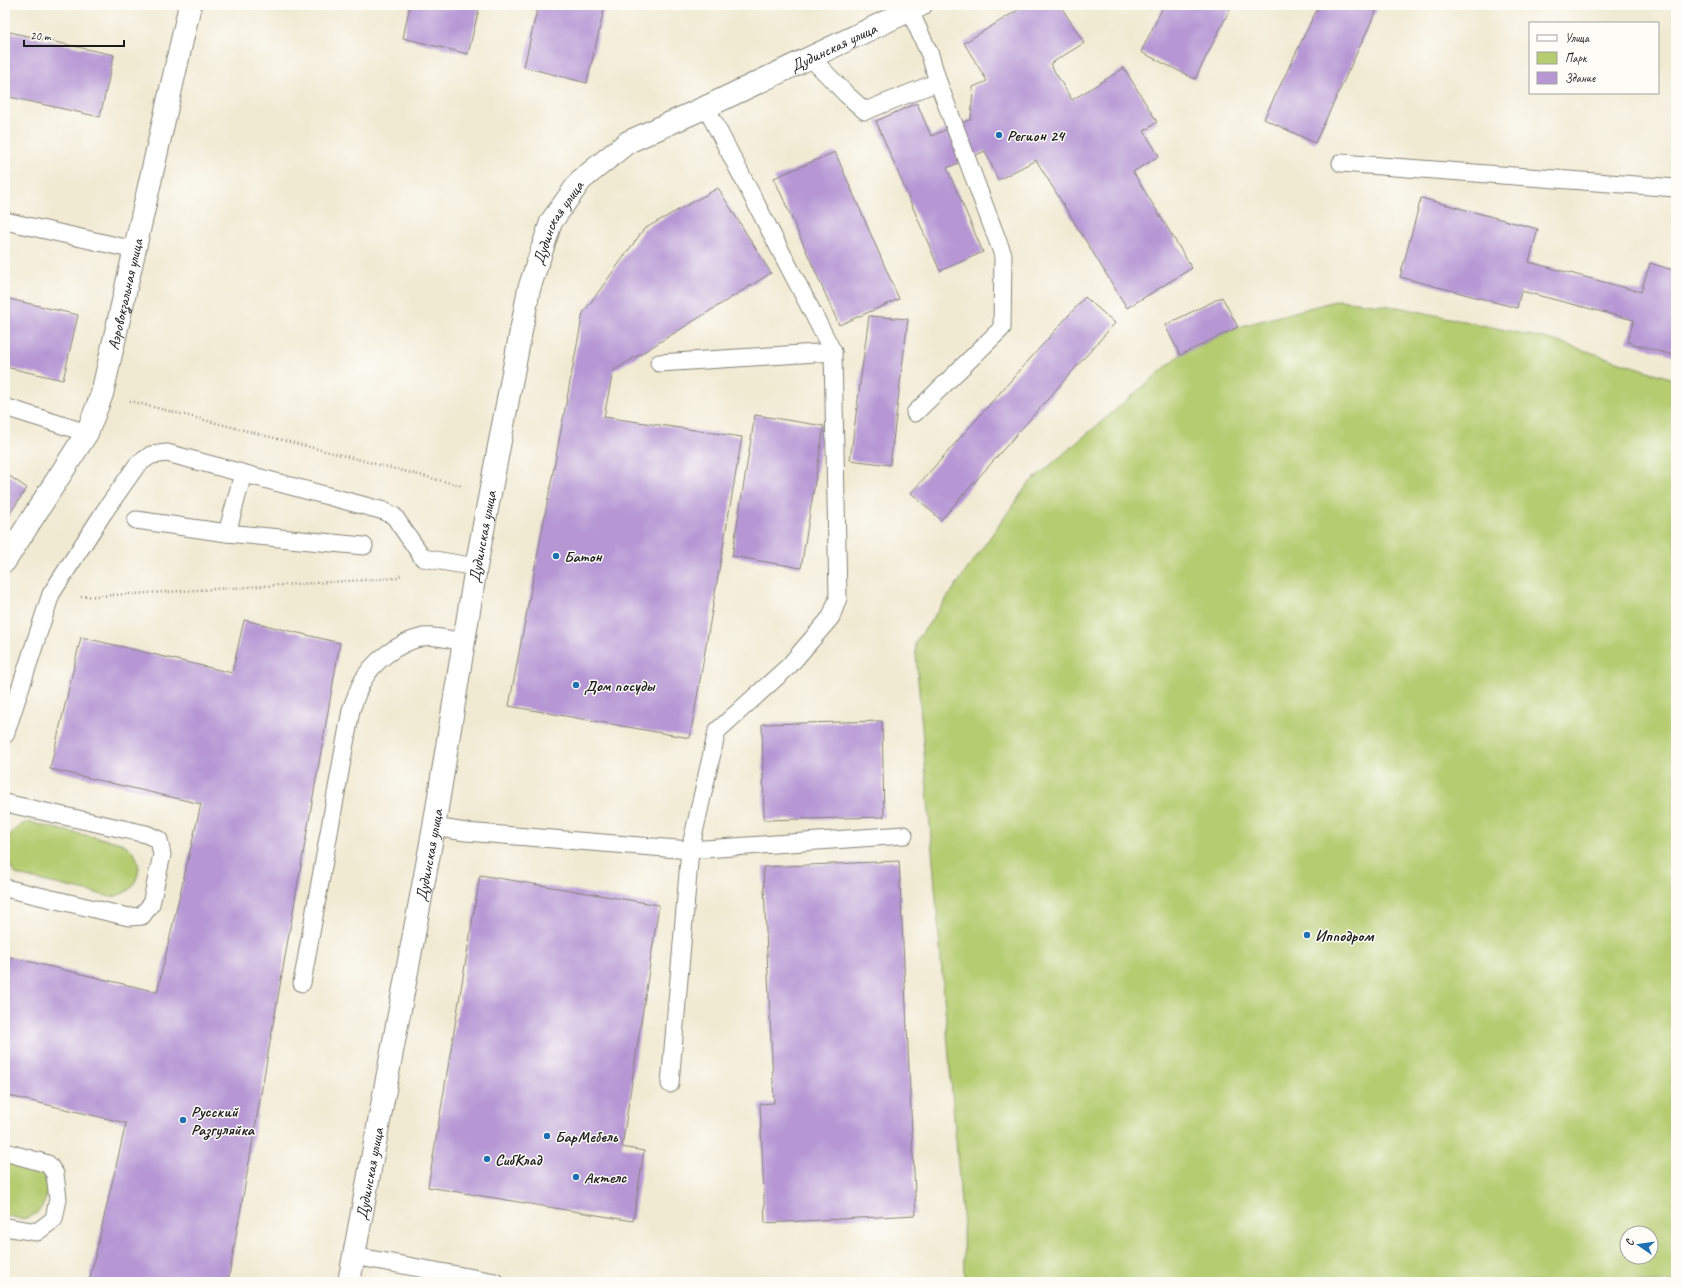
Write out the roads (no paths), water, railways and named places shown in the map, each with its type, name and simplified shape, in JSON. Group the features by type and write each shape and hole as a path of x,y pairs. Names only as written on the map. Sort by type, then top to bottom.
{"street":[{"name":"Аэровокзальная улица","path":"5,561 87,433 102,394 190,5"},
{"name":"Дудинская улица","path":"350,1282 434,827 476,567 529,289 551,222 581,180 628,142 706,107 915,8"}],"lane":[{"path":"914,413 1002,328 1003,256 938,82 915,8"},
{"path":"810,57 865,111 938,82"},
{"path":"670,1084 690,850 717,731 789,666 831,617 838,598 833,352 706,107"},
{"path":"1341,163 1676,188"},
{"path":"5,221 135,250"},
{"path":"659,363 833,352"},
{"path":"5,407 87,433"},
{"path":"5,735 51,594 104,512 137,465 151,455 167,454 384,511 394,516 423,558 476,567"},
{"path":"227,533 243,474"},
{"path":"136,520 227,533 364,546"},
{"path":"302,983 351,710 361,683 380,659 404,644 424,637 463,642"},
{"path":"5,802 146,834 159,840 162,855 151,904 142,916 129,917 5,888"},
{"path":"434,827 466,832 690,850 904,836"},
{"path":"5,1152 48,1164 55,1174 58,1199 54,1219 38,1232 5,1227"},
{"path":"354,1256 495,1282"}],"place":[{"name":"Регион 24","path":"999,135"},
{"name":"Батон","path":"556,556"},
{"name":"Дом посуды","path":"576,685"},
{"name":"Ипподром","path":"1307,935"},
{"name":"Русский Разгуляйка","path":"183,1120"},
{"name":"БарМебель","path":"547,1136"},
{"name":"СибКлад","path":"487,1159"},
{"name":"Актелс","path":"576,1177"}]}
